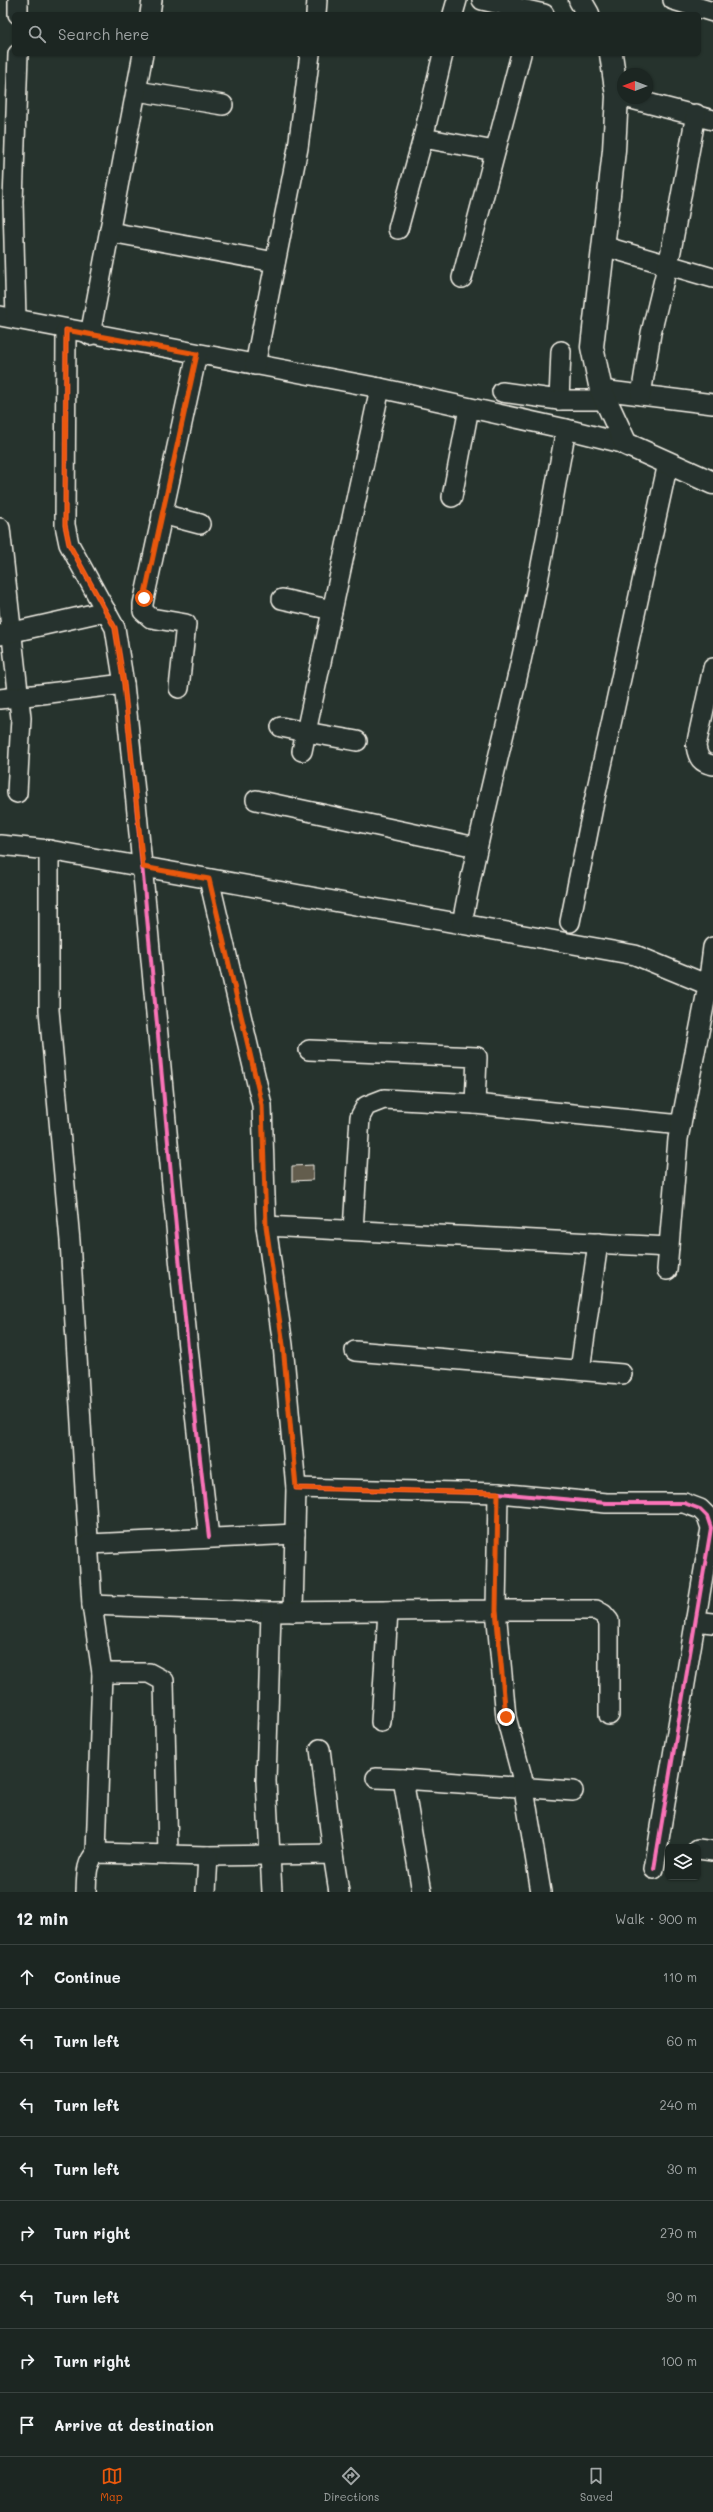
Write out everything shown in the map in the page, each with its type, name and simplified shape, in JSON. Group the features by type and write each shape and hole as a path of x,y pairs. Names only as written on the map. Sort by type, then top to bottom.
{"main road":[{"path":"580,0 587,12"},
{"path":"612,56 617,76"},
{"path":"622,104 603,246 592,347 604,395 626,444 713,483"}],"street":[{"path":"18,0 18,12"},
{"path":"150,12 152,0"},
{"path":"316,12 317,0"},
{"path":"454,12 457,0"},
{"path":"482,0 532,12"},
{"path":"673,0 713,12"},
{"path":"18,56 8,154 14,202 8,317 66,330 380,388 566,429 626,444"},
{"path":"90,334 143,56"},
{"path":"255,365 298,148 310,56"},
{"path":"398,229 423,138 443,56"},
{"path":"462,278 520,56"},
{"path":"137,91 222,105"},
{"path":"641,395 651,332 704,117 651,104"},
{"path":"423,138 495,151"},
{"path":"110,232 276,262"},
{"path":"603,246 713,278"},
{"path":"66,330 65,525 69,544 115,628 124,684 143,867 190,1379 209,1537"},
{"path":"559,400 561,351"},
{"path":"179,688 186,624 179,621 151,618 143,611 145,588 197,354"},
{"path":"302,751 380,388"},
{"path":"502,392 559,400 604,395 641,395 713,404"},
{"path":"452,497 469,408"},
{"path":"462,924 476,846 499,760 531,619 566,429"},
{"path":"570,922 594,802 668,462"},
{"path":"162,514 200,524"},
{"path":"0,528 6,634 18,696 20,718 17,793"},
{"path":"282,599 332,610"},
{"path":"6,634 106,611"},
{"path":"713,668 696,746 698,756 703,763 713,765"},
{"path":"0,699 124,684"},
{"path":"281,727 357,741"},
{"path":"256,800 476,846"},
{"path":"0,845 48,850 634,954 711,987"},
{"path":"48,850 48,1010 70,1241 92,1605 102,1673 96,1853 90,1859 87,1866 86,1892"},
{"path":"209,879 262,1105 266,1226 283,1345 296,1488 293,1612"},
{"path":"667,1270 681,1125 711,987 713,947"},
{"path":"309,1050 477,1057 475,1104"},
{"path":"353,1230 360,1117 366,1106 384,1099 475,1104 681,1125"},
{"path":"266,1226 669,1247"},
{"path":"580,1370 598,1243"},
{"path":"355,1351 622,1374"},
{"path":"296,1488 498,1493 606,1503 684,1503 700,1509 707,1516 711,1528 704,1622 654,1869"},
{"path":"498,1493 496,1610 506,1717 524,1789 540,1892"},
{"path":"89,1544 295,1534"},
{"path":"92,1605 271,1612 596,1610 604,1614 609,1621 609,1715"},
{"path":"381,1722 388,1611"},
{"path":"271,1612 266,1781 272,1892"},
{"path":"102,1673 149,1673 164,1681 168,1854"},
{"path":"320,1749 339,1892"},
{"path":"376,1778 524,1789 573,1791"},
{"path":"402,1779 422,1892"},
{"path":"701,1849 713,1851"},
{"path":"96,1853 208,1856 333,1854"},
{"path":"206,1892 208,1856"}],"building":[{"path":"313,1165 313,1180 292,1181 292,1166"}],"cycle path":[{"path":"66,330 65,525 69,544 115,628 124,684 175,1217 209,1537"},
{"path":"296,1488 498,1493 606,1503 684,1503 700,1509 707,1516 711,1528 654,1869"}],"route":[{"path":"144,598 197,354 66,330 65,525 69,544 115,628 124,684 143,867 209,879 262,1105 266,1226 283,1345 296,1488 498,1493 496,1610 506,1717"}]}
